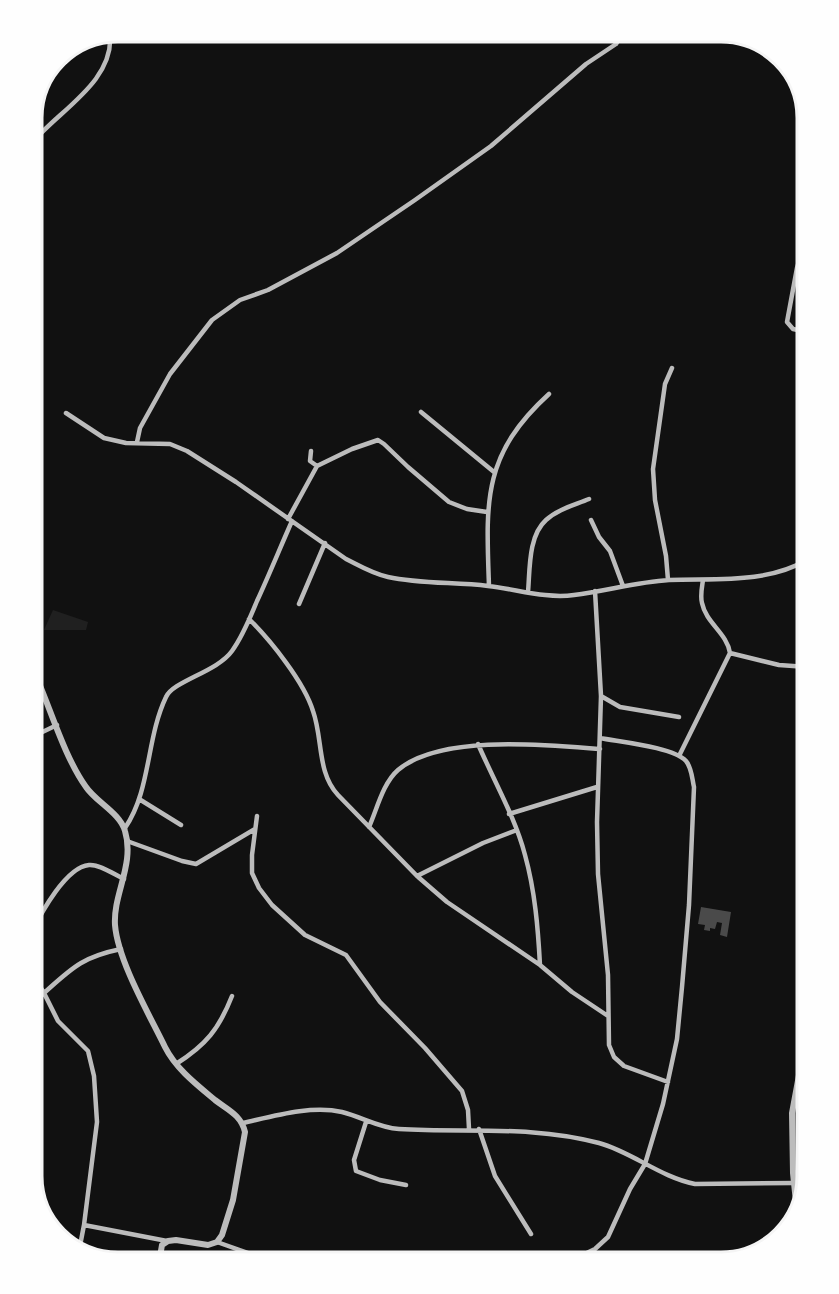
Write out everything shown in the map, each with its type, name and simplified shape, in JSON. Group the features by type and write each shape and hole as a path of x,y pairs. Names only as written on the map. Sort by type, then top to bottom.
{"street":[{"path":"137,442 140,428 170,374 218,314 240,300 268,290 337,253 415,200 491,146 586,64 617,42"},
{"path":"42,133 101,71 111,43"},
{"path":"797,268 787,322 797,330"},
{"path":"668,580 666,556 655,500 653,469 665,384 672,368"},
{"path":"489,586 487,512 494,472 499,459 528,412 549,394"},
{"path":"421,412 494,472"},
{"path":"66,413 104,438 126,443 170,444 187,450 326,543 346,559 366,570 387,577 573,596 668,580 760,576 784,571 797,565"},
{"path":"125,828 134,815 139,800 149,754 166,697 174,687 218,664 232,652 249,619 290,520 317,466 361,445 378,440 449,502 467,509 487,512"},
{"path":"311,451 310,461 317,466"},
{"path":"528,592 533,550 540,528 546,519 589,499"},
{"path":"591,520 616,562 623,586"},
{"path":"299,604 326,543"},
{"path":"679,756 730,652 726,640 704,611 701,597 703,580"},
{"path":"595,591 601,696 597,788 598,874 608,975 609,1045 620,1063 634,1071 668,1082"},
{"path":"249,619 267,637 311,704 317,725 325,776 331,788 417,876 447,902 540,965 572,992 608,1016"},
{"path":"730,652 779,665 797,666"},
{"path":"42,690 85,786 125,828 127,841 124,879 117,902 115,924 121,949 167,1051 190,1078 236,1114 243,1123 245,1132 233,1200 222,1235 217,1242 208,1245 168,1241 84,1226"},
{"path":"601,696 620,706 679,717"},
{"path":"42,732 57,725"},
{"path":"590,1252 608,1237 630,1189 645,1164 668,1082 682,987 694,787 692,772 687,762 679,756 663,750 600,738"},
{"path":"369,827 388,783 398,771 409,763 450,748 478,744 600,749"},
{"path":"478,744 517,830 525,855 535,901 540,965"},
{"path":"509,814 597,788"},
{"path":"139,800 181,825"},
{"path":"257,816 252,873 260,888 272,905 305,935 346,955 380,1002 425,1048 462,1091 468,1110 469,1129"},
{"path":"127,841 196,864 255,829"},
{"path":"417,876 483,843 517,830"},
{"path":"42,914 52,897 80,868 95,866 124,879"},
{"path":"44,993 81,962 101,953 121,949"},
{"path":"42,990 58,1021 88,1051 93,1070 97,1122 81,1242"},
{"path":"176,1064 202,1046 213,1034 232,996"},
{"path":"795,1192 792,1113 797,1086"},
{"path":"243,1123 315,1110 332,1110 346,1113 366,1122 397,1129 479,1129 564,1134 602,1144 680,1181 695,1184 794,1183"},
{"path":"366,1122 354,1160 356,1171 380,1180 406,1185"},
{"path":"479,1129 495,1176 531,1234"},
{"path":"793,1173 797,1172"},
{"path":"161,1252 162,1245 168,1241"},
{"path":"217,1242 239,1252"}],"shaded area":[{"path":"53,610 88,622 86,630 44,630"}],"building":[{"path":"701,907 731,912 727,937 720,935 722,923 717,922 715,929 710,928 710,931 704,930 705,925 698,924"}]}
